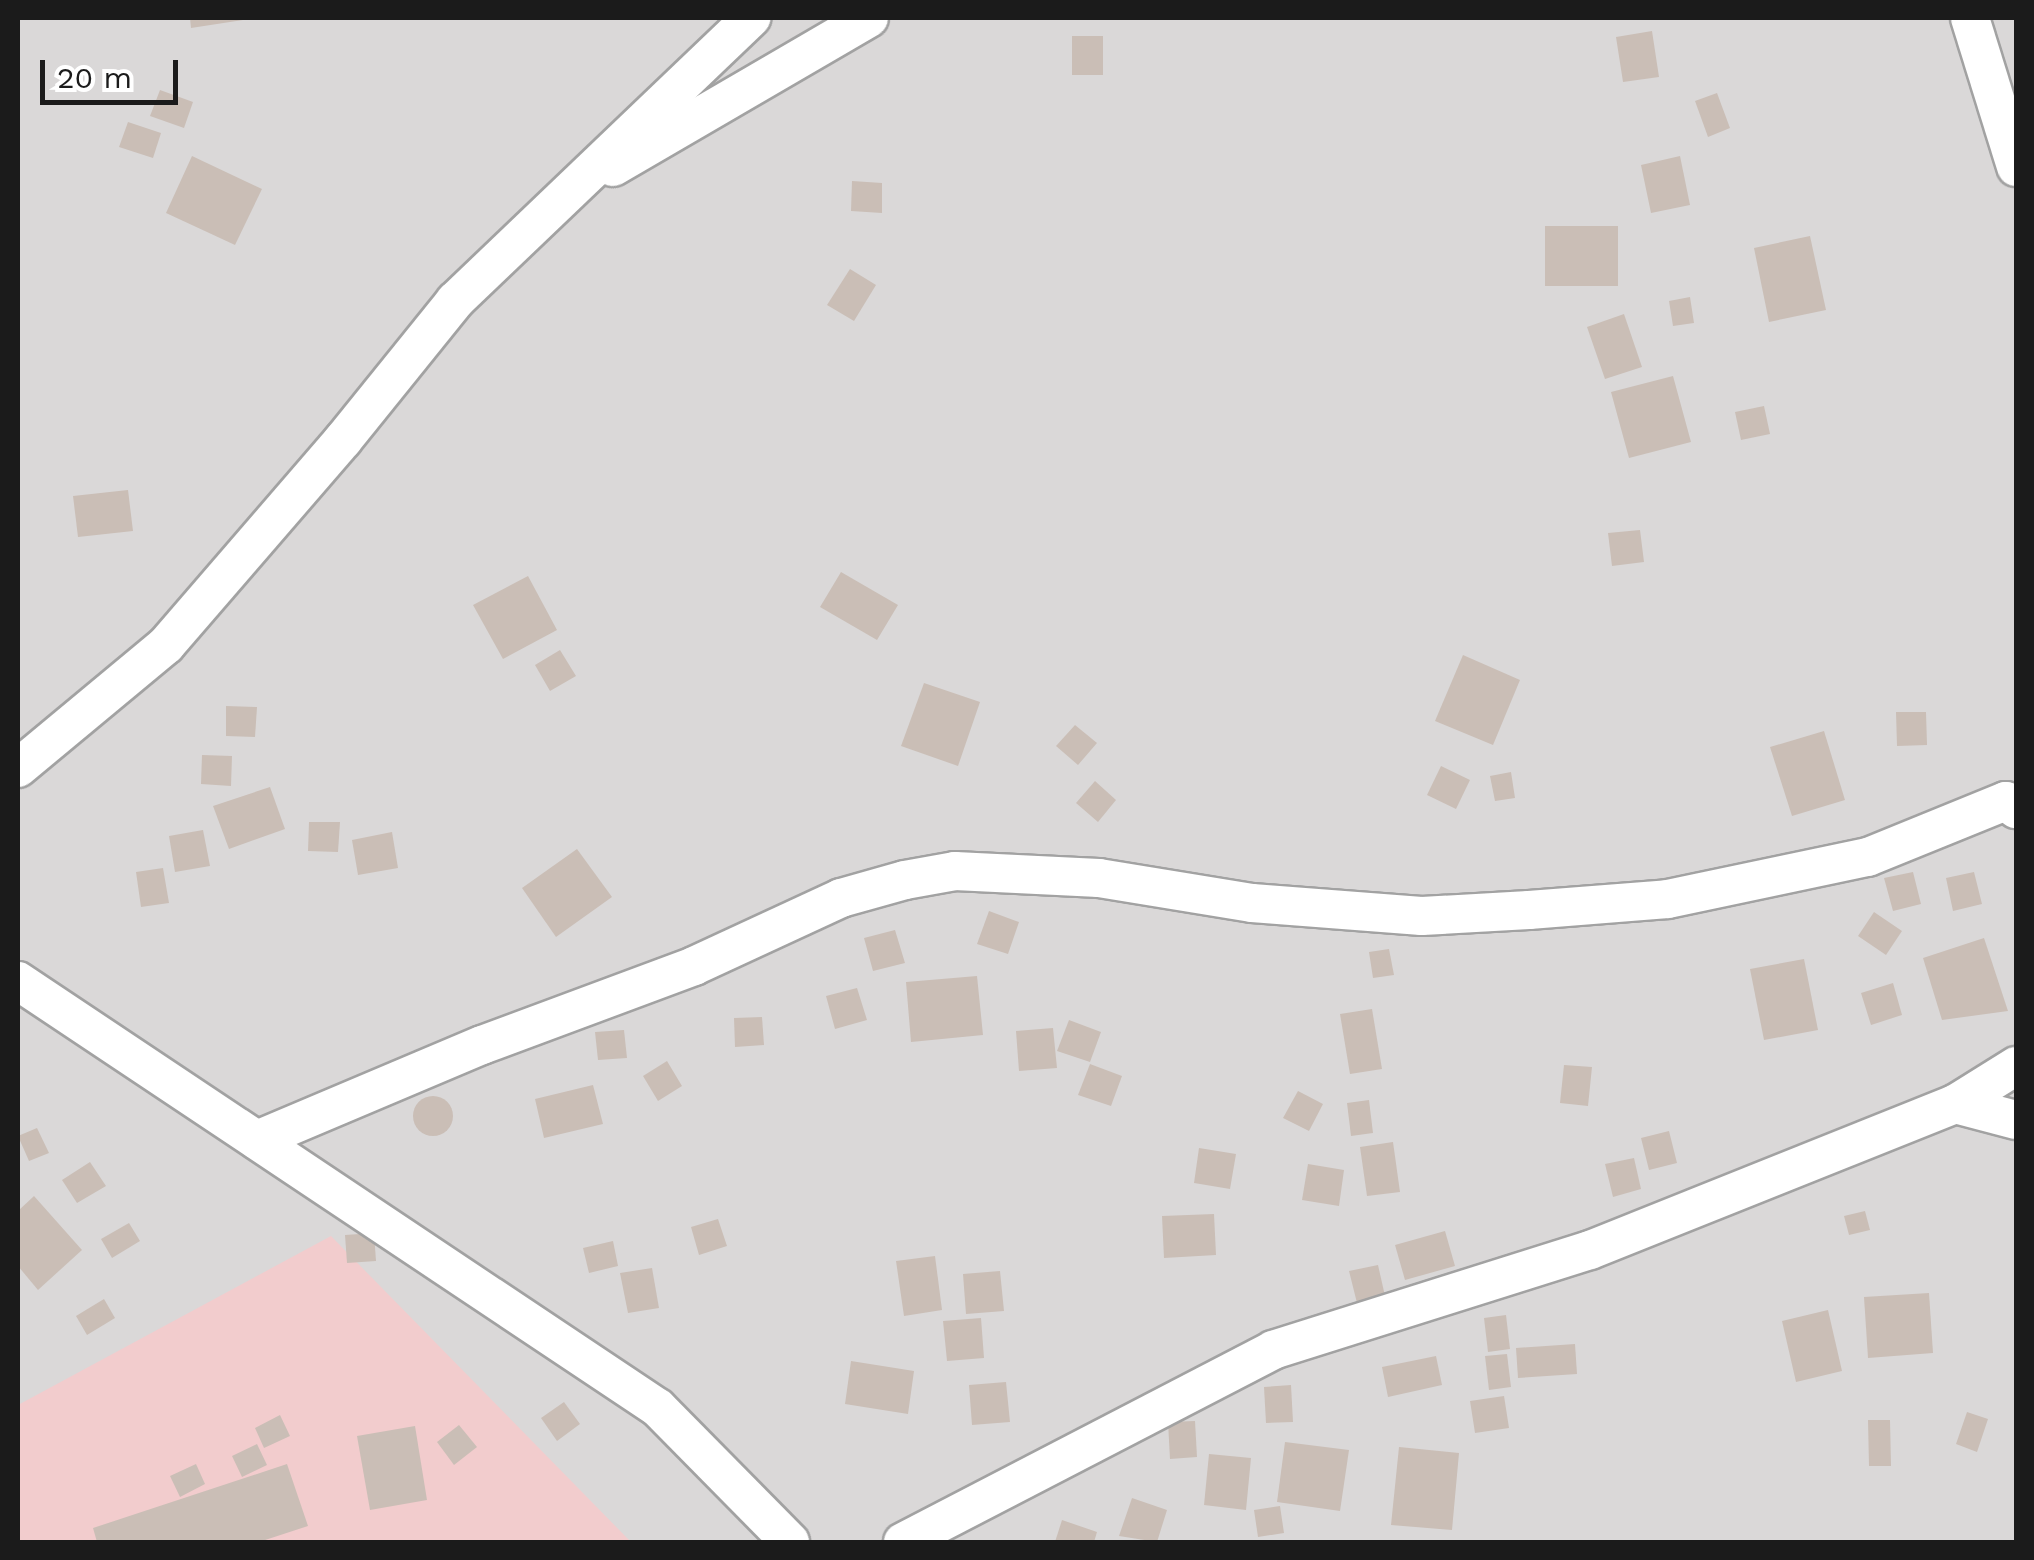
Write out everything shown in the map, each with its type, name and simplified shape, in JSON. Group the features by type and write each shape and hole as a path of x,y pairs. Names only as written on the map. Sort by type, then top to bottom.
{"street":[{"path":"18,768 166,645 343,440 455,300 751,18"},
{"path":"555,201 870,18"},
{"path":"1970,18 2016,167"},
{"path":"257,1140 482,1044 694,966 841,898 905,880 956,871 1099,878 1252,904 1422,916 1668,899 1868,857 2006,801 2016,808"},
{"path":"18,981 658,1408 790,1542"},
{"path":"904,1542 1273,1350 1590,1250 1955,1104 2016,1066"},
{"path":"1955,1104 2016,1120"}],"shaded area":[{"path":"18,18 2016,18 2016,1542 18,1542"},
{"path":"331,1236 631,1542 18,1542 18,1405"}],"building":[{"path":"190,18 242,18 243,20 191,28"},
{"path":"1652,31 1659,77 1623,82 1616,37"},
{"path":"1072,36 1103,36 1103,75 1072,75"},
{"path":"160,90 193,102 184,128 150,116"},
{"path":"1717,93 1730,128 1708,137 1695,101"},
{"path":"128,122 161,133 153,158 119,147"},
{"path":"192,156 262,189 235,245 166,213"},
{"path":"1680,156 1690,205 1651,213 1641,165"},
{"path":"852,181 882,183 882,213 851,211"},
{"path":"1545,226 1618,226 1618,286 1545,286"},
{"path":"1810,236 1826,310 1769,322 1754,248"},
{"path":"850,269 876,285 854,321 827,305"},
{"path":"1690,297 1694,323 1673,326 1669,301"},
{"path":"1624,314 1642,367 1605,379 1587,327"},
{"path":"1673,376 1691,442 1629,458 1611,392"},
{"path":"1764,406 1770,434 1741,440 1735,412"},
{"path":"128,490 133,531 78,537 73,496"},
{"path":"1640,530 1644,562 1612,566 1608,533"},
{"path":"841,572 898,605 877,640 820,607"},
{"path":"528,576 557,630 503,659 473,605"},
{"path":"560,650 576,676 550,691 535,665"},
{"path":"1463,655 1520,680 1493,745 1435,721"},
{"path":"924,683 980,702 958,766 901,746"},
{"path":"226,706 257,707 255,737 226,736"},
{"path":"1896,712 1926,712 1927,745 1897,746"},
{"path":"1075,725 1097,743 1078,765 1056,746"},
{"path":"1824,731 1845,800 1792,816 1770,747"},
{"path":"202,755 232,756 231,786 201,784"},
{"path":"1441,766 1470,780 1456,809 1427,795"},
{"path":"1511,772 1515,798 1495,801 1490,776"},
{"path":"1095,781 1116,800 1098,822 1076,803"},
{"path":"270,787 285,829 229,849 213,806"},
{"path":"309,822 340,822 338,852 308,851"},
{"path":"203,830 210,866 175,872 169,836"},
{"path":"392,832 398,868 358,875 352,840"},
{"path":"577,849 612,897 556,937 522,888"},
{"path":"163,868 169,903 141,907 136,872"},
{"path":"1913,872 1921,904 1893,911 1884,878"},
{"path":"1974,872 1982,904 1953,911 1946,878"},
{"path":"989,911 1019,922 1008,954 977,944"},
{"path":"1874,912 1902,931 1886,955 1858,936"},
{"path":"895,930 905,963 873,971 864,938"},
{"path":"1984,938 2008,1011 1942,1020 1923,958"},
{"path":"1389,949 1394,975 1373,978 1369,952"},
{"path":"1804,959 1818,1030 1764,1040 1750,969"},
{"path":"977,976 983,1035 911,1042 906,982"},
{"path":"1893,983 1902,1015 1871,1025 1861,993"},
{"path":"857,988 867,1020 835,1029 826,996"},
{"path":"1372,1009 1382,1069 1350,1074 1340,1014"},
{"path":"762,1017 764,1045 735,1047 734,1018"},
{"path":"1069,1020 1101,1032 1090,1062 1057,1051"},
{"path":"1053,1028 1057,1068 1019,1071 1016,1031"},
{"path":"624,1030 627,1058 598,1060 595,1032"},
{"path":"667,1061 682,1086 658,1101 643,1076"},
{"path":"1090,1064 1122,1076 1111,1106 1078,1095"},
{"path":"1564,1065 1592,1067 1588,1106 1560,1103"},
{"path":"593,1085 603,1124 544,1138 535,1099"},
{"path":"1298,1091 1323,1104 1309,1131 1283,1118"},
{"path":"433,1096 447,1102 453,1116 447,1130 433,1136 419,1130 413,1116 419,1102"},
{"path":"1369,1100 1373,1133 1351,1136 1347,1103"},
{"path":"37,1128 49,1153 29,1161 18,1136"},
{"path":"1669,1131 1677,1163 1649,1170 1641,1138"},
{"path":"1393,1142 1400,1192 1367,1196 1360,1147"},
{"path":"1199,1148 1236,1154 1230,1189 1194,1183"},
{"path":"1634,1158 1641,1189 1613,1197 1605,1164"},
{"path":"90,1162 106,1186 77,1203 62,1180"},
{"path":"1308,1164 1344,1170 1339,1206 1302,1200"},
{"path":"34,1196 82,1250 38,1290 18,1266 18,1211"},
{"path":"1865,1211 1870,1230 1849,1235 1844,1216"},
{"path":"1214,1214 1216,1255 1164,1258 1162,1216"},
{"path":"718,1219 727,1246 699,1255 691,1227"},
{"path":"129,1223 140,1241 112,1258 101,1239"},
{"path":"1445,1231 1455,1266 1405,1280 1395,1245"},
{"path":"374,1233 376,1261 347,1263 345,1235"},
{"path":"613,1241 618,1266 589,1273 583,1248"},
{"path":"935,1256 942,1310 904,1316 896,1261"},
{"path":"1378,1265 1385,1296 1357,1303 1349,1271"},
{"path":"652,1268 659,1308 628,1313 620,1273"},
{"path":"1000,1271 1004,1311 966,1314 963,1274"},
{"path":"1929,1293 1933,1353 1868,1358 1864,1297"},
{"path":"104,1299 115,1318 87,1335 76,1316"},
{"path":"1828,1310 1842,1371 1796,1382 1782,1321"},
{"path":"1506,1315 1510,1349 1488,1352 1484,1318"},
{"path":"981,1318 984,1358 947,1361 943,1321"},
{"path":"1575,1344 1577,1374 1518,1378 1516,1348"},
{"path":"1507,1354 1511,1387 1489,1390 1485,1356"},
{"path":"1436,1356 1442,1385 1388,1397 1382,1367"},
{"path":"851,1361 914,1371 908,1414 845,1404"},
{"path":"1006,1382 1010,1422 972,1425 969,1385"},
{"path":"1291,1385 1293,1422 1266,1423 1264,1387"},
{"path":"1504,1396 1509,1428 1475,1433 1470,1401"},
{"path":"564,1402 580,1424 557,1441 541,1418"},
{"path":"1967,1412 1988,1419 1977,1452 1956,1444"},
{"path":"280,1415 290,1436 264,1448 255,1428"},
{"path":"1868,1420 1890,1420 1891,1466 1869,1466"},
{"path":"1195,1421 1197,1457 1170,1459 1168,1422"},
{"path":"459,1425 477,1447 454,1465 437,1442"},
{"path":"415,1426 427,1500 370,1510 357,1436"},
{"path":"1285,1442 1349,1450 1340,1511 1277,1502"},
{"path":"257,1444 267,1465 242,1477 232,1456"},
{"path":"1399,1447 1459,1453 1452,1530 1391,1525"},
{"path":"1209,1454 1251,1458 1246,1510 1204,1505"},
{"path":"196,1464 205,1484 180,1497 170,1476"},
{"path":"287,1464 308,1526 259,1542 97,1542 93,1528"},
{"path":"1132,1498 1167,1510 1157,1542 1119,1536"},
{"path":"1280,1506 1284,1533 1258,1537 1254,1510"},
{"path":"1062,1520 1097,1532 1094,1542 1055,1542"}]}
